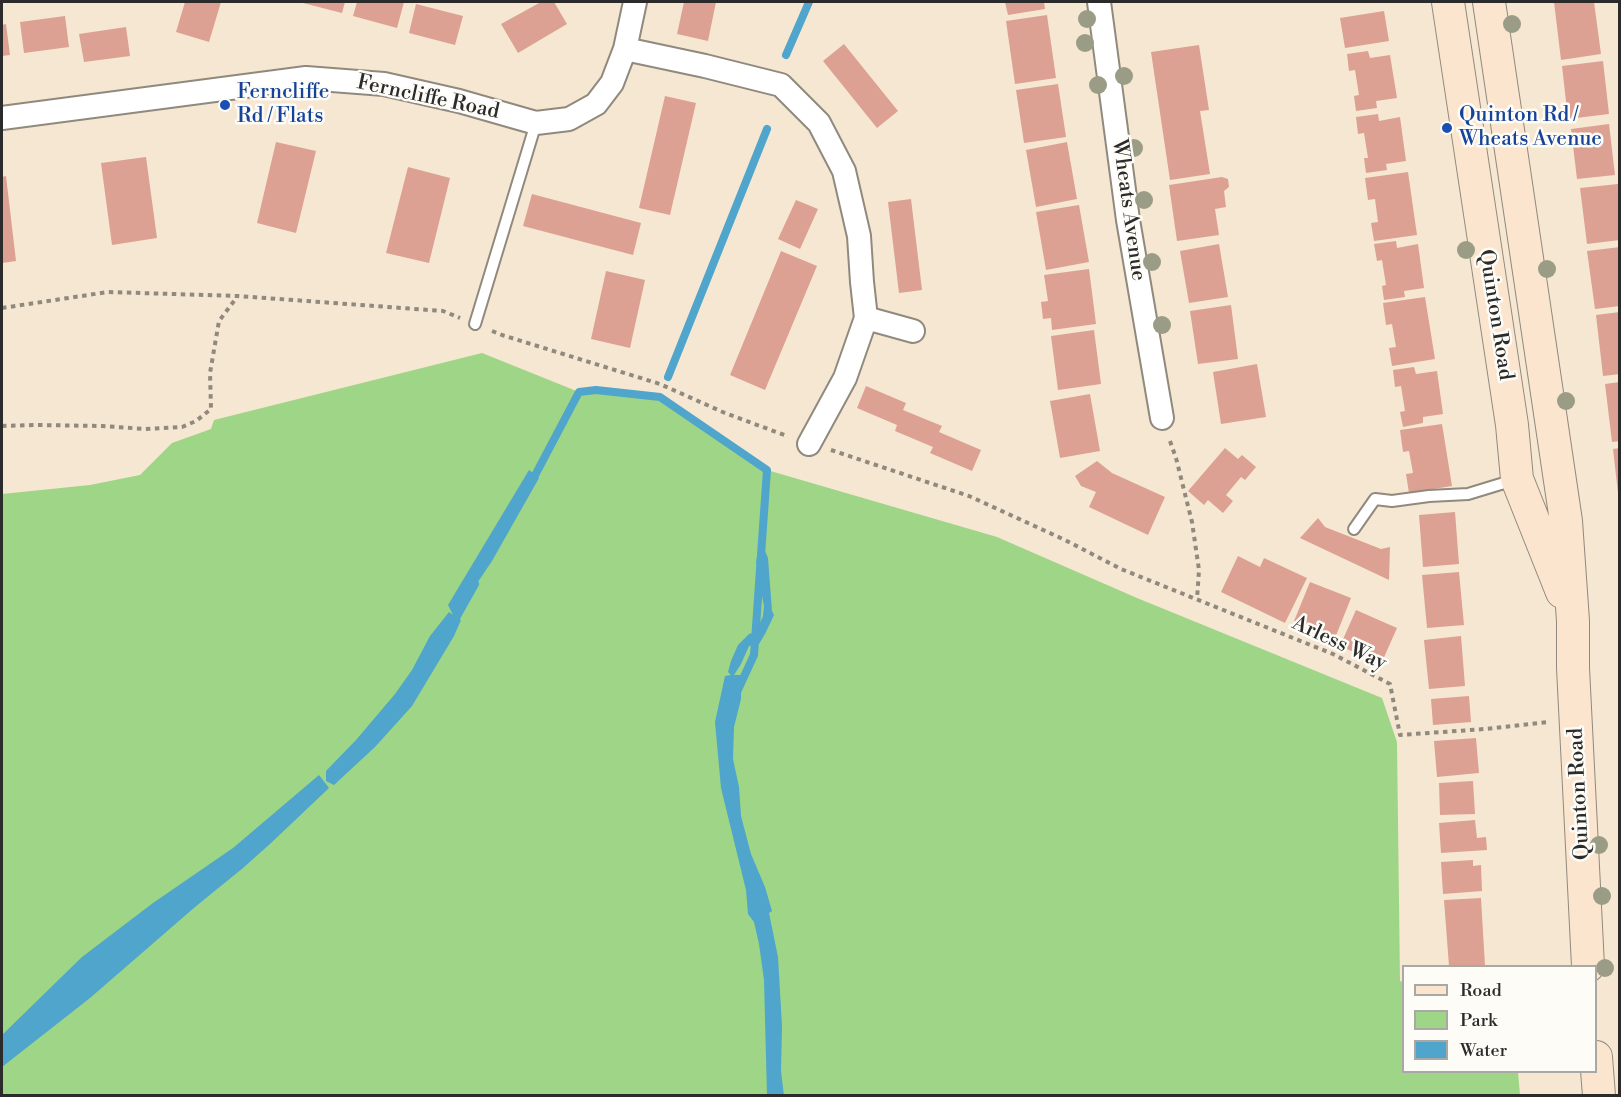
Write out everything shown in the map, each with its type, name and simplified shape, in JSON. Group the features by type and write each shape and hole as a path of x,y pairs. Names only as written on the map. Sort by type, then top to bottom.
{"street":[{"name":"Ferncliffe Road","path":"2,118 306,78 384,84 459,101 536,123 569,119 596,104 612,83 625,49 635,2"},
{"name":"Wheats Avenue","path":"1099,2 1128,220 1162,418"},
{"name":"Quinton Road","path":"1448,2 1512,425 1517,479 1573,621"},
{"name":"Quinton Road","path":"1489,2 1566,521 1573,621 1588,965"},
{"path":"625,49 705,66 781,86 819,123 844,171 859,236 866,318 845,378 809,444"},
{"path":"866,318 913,331"},
{"path":"1597,1070 1599,1095"}],"lane":[{"path":"475,324 536,123"},
{"path":"1354,529 1375,499 1392,501 1468,494 1517,479"}],"path":[{"path":"2,308 108,292 238,296 442,311 502,335 660,384 724,413 809,444 969,496 1065,540 1121,569 1197,599 1199,570 1192,522 1176,458 1162,418"},
{"path":"2,426 102,426 145,429 182,428 196,421 211,409 210,373 219,321 238,296"},
{"name":"Arless Way","path":"1197,599 1333,654 1390,684 1400,735 1576,720"}],"green space":[{"path":"482,353 579,392 596,390 660,397 767,470 997,537 1137,598 1382,698 1397,742 1402,1073 1518,1073 1520,1095 2,1095 2,494 90,485 140,475 172,443 211,429 214,420"}],"water":[{"path":"529,470 539,478 492,561 455,616 461,620 454,636 412,706 375,747 334,785 326,781 326,771 395,694 412,670 430,636 449,612 453,615 448,605"},
{"path":"765,551 768,558 774,615 759,644 749,646 734,675 741,675 741,699 734,727 733,759 739,787 741,816 751,854 772,911 769,913 778,957 782,1026 781,1071 784,1096 767,1095 764,980 759,944 754,922 748,914 746,890 721,788 715,722 725,676 731,675 728,672 738,645 753,633 763,616 761,576 756,562 758,552"},
{"path":"319,775 329,788 271,843 90,998 2,1067 2,1035 82,957 153,903 233,848"}],"building":[{"path":"185,2 221,2 209,42 176,32"},
{"path":"299,2 345,2 342,13"},
{"path":"357,2 404,2 397,28 353,16"},
{"path":"541,2 554,2 567,24 518,53 501,24"},
{"path":"684,2 716,2 708,41 677,34"},
{"path":"1005,2 1044,2 1045,9 1008,15"},
{"path":"1554,2 1594,2 1601,54 1561,60"},
{"path":"416,4 463,16 455,45 409,33"},
{"path":"1384,11 1389,41 1345,48 1340,18"},
{"path":"1047,15 1056,78 1015,84 1006,21"},
{"path":"65,16 69,47 24,53 20,22"},
{"path":"6,24 10,55 2,56 2,25"},
{"path":"126,27 130,56 84,62 79,34"},
{"path":"844,44 898,111 877,128 823,61"},
{"path":"1199,45 1209,110 1200,111 1210,174 1170,180 1151,52"},
{"path":"1368,51 1370,58 1390,55 1397,98 1376,101 1377,108 1356,111 1354,96 1359,95 1355,70 1349,71 1347,54"},
{"path":"1603,61 1609,114 1568,119 1562,66"},
{"path":"1058,84 1066,137 1024,143 1016,90"},
{"path":"665,96 696,103 670,215 639,208"},
{"path":"1378,114 1379,121 1400,117 1406,161 1386,164 1387,170 1366,173 1364,158 1368,158 1364,133 1358,134 1356,117"},
{"path":"1609,124 1615,175 1577,179 1571,129"},
{"path":"276,142 316,151 296,233 257,223"},
{"path":"1067,142 1077,199 1036,207 1026,150"},
{"path":"146,157 157,238 112,245 101,163"},
{"path":"408,167 450,178 429,263 386,253"},
{"path":"1408,172 1417,235 1374,241 1371,223 1378,222 1375,199 1368,200 1365,178"},
{"path":"6,176 16,261 2,263 2,177"},
{"path":"1222,177 1228,179 1229,187 1224,191 1226,207 1215,209 1219,235 1177,241 1169,185"},
{"path":"1618,184 1620,240 1587,244 1580,188"},
{"path":"532,194 641,223 633,255 523,226"},
{"path":"911,199 922,290 899,293 888,202"},
{"path":"796,200 818,209 800,249 778,239"},
{"path":"1079,205 1089,262 1046,270 1036,212"},
{"path":"1396,241 1397,248 1418,244 1424,288 1404,291 1405,297 1384,300 1382,286 1386,285 1382,260 1377,261 1374,244"},
{"path":"1219,244 1228,297 1189,303 1180,251"},
{"path":"1620,247 1620,306 1595,309 1587,251"},
{"path":"781,251 817,266 765,390 730,375"},
{"path":"1089,269 1096,324 1052,330 1051,318 1043,319 1041,302 1048,301 1044,275"},
{"path":"606,271 645,280 630,348 591,339"},
{"path":"1425,297 1435,359 1392,366 1389,348 1396,347 1392,324 1386,325 1383,303"},
{"path":"1231,305 1238,359 1198,364 1190,311"},
{"path":"1620,312 1620,374 1603,376 1596,315"},
{"path":"1094,330 1101,384 1058,390 1051,336"},
{"path":"1257,364 1266,417 1221,424 1213,372"},
{"path":"1414,367 1416,374 1437,371 1443,414 1423,417 1423,423 1403,427 1400,412 1405,411 1401,386 1395,387 1393,370"},
{"path":"1620,382 1620,441 1612,442 1605,384"},
{"path":"866,386 906,403 903,410 942,426 939,432 981,450 972,471 930,453 933,447 895,431 897,425 857,408"},
{"path":"1090,394 1100,451 1060,458 1050,401"},
{"path":"1442,424 1452,486 1409,493 1406,474 1413,473 1409,451 1403,452 1400,430"},
{"path":"1225,448 1238,459 1242,455 1256,467 1245,480 1241,477 1226,495 1233,501 1223,513 1208,500 1204,505 1188,491"},
{"path":"1620,448 1620,493 1618,493 1613,449"},
{"path":"1097,461 1112,473 1165,497 1148,535 1089,507 1096,492 1081,486 1075,476"},
{"path":"1455,512 1459,564 1423,567 1419,515"},
{"path":"1318,518 1325,527 1381,549 1390,547 1389,580 1300,538"},
{"path":"1238,556 1260,567 1264,558 1307,578 1285,623 1221,592"},
{"path":"1459,572 1464,625 1427,628 1422,575"},
{"path":"1310,582 1351,598 1335,638 1294,621"},
{"path":"1356,610 1397,628 1381,664 1340,646"},
{"path":"1461,636 1465,686 1429,689 1424,640"},
{"path":"1469,696 1471,722 1433,725 1431,699"},
{"path":"1476,738 1479,773 1437,777 1434,741"},
{"path":"1473,781 1475,814 1440,815 1439,783"},
{"path":"1475,820 1477,838 1486,837 1487,850 1441,853 1439,823"},
{"path":"1473,860 1473,866 1481,865 1482,891 1443,894 1441,862"},
{"path":"1481,898 1485,965 1449,965 1444,900"}],"waterway":[{"path":"786,55 809,2"},
{"path":"668,377 767,129"},
{"path":"531,483 579,392 596,390 660,397 767,470 754,655 736,694"},
{"path":"452,625 475,584"}],"place":[{"name":"Ferncliffe Rd / Flats","path":"225,105"},
{"name":"Quinton Rd / Wheats Avenue","path":"1447,128"}]}
